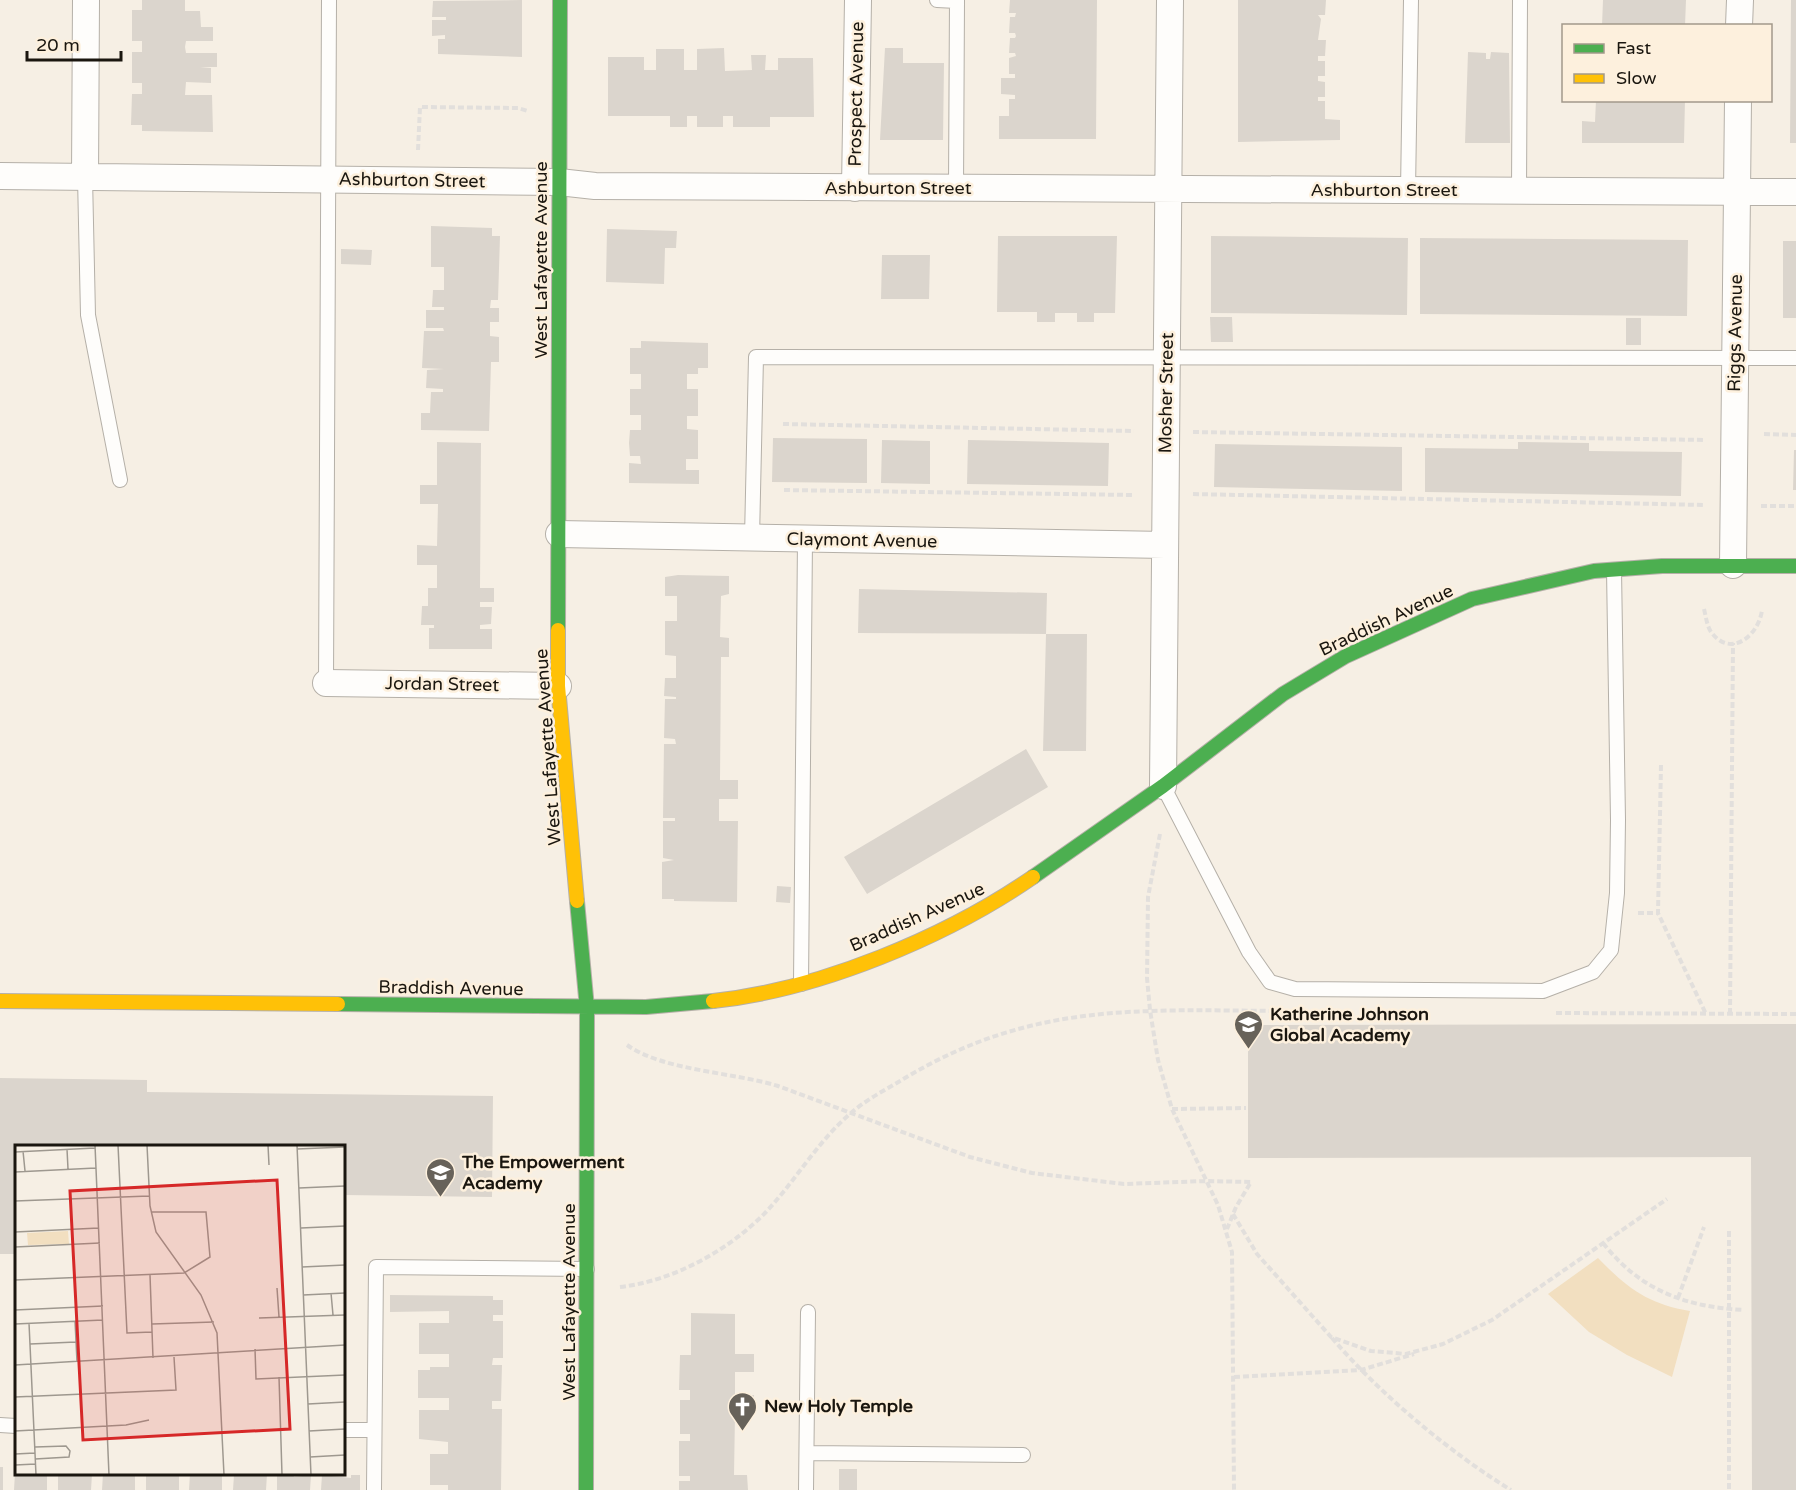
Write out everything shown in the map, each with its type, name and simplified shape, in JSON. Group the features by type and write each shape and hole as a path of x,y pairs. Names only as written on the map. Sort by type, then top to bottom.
{"street":[{"path":"85,177 86,0"},
{"name":"West Lafayette Avenue","path":"560,0 558,686 587,1008 586,1490"},
{"name":"Prospect Avenue","path":"855,188 858,0"},
{"name":"Mosher Street","path":"1163,786 1170,0"},
{"path":"1739,24 1740,0"},
{"name":"Riggs Avenue","path":"1733,565 1738,102"},
{"name":"Ashburton Street","path":"0,176 328,178 559,182 595,186 1796,192"},
{"name":"Claymont Avenue","path":"559,534 1165,545"},
{"name":"Braddish Avenue","path":"0,1001 646,1007 719,1000 801,984 909,944 999,900 1163,786 1283,694 1356,651 1472,599 1539,582 1614,570 1662,566 1796,566"},
{"name":"Jordan Street","path":"326,683 558,686"}],"lane":[{"path":"326,683 329,0"},
{"path":"937,0 957,0 956,188"},
{"path":"1408,190 1411,0"},
{"path":"1520,0 1520,191"},
{"path":"85,177 88,315 120,480"},
{"path":"752,538 756,357 1796,358"},
{"path":"801,984 805,539"},
{"path":"1163,786 1249,952 1270,982 1296,989 1543,991 1593,972 1611,950 1617,893 1614,570"},
{"path":"374,1490 376,1267 587,1269"},
{"path":"806,1490 808,1312"},
{"path":"0,1425 15,1426"},
{"path":"345,1430 374,1430"},
{"path":"807,1453 1023,1455"}],"path":[{"path":"418,150 420,107 518,108 530,112"},
{"path":"783,424 1134,431"},
{"path":"1191,432 1706,440"},
{"path":"1762,434 1796,435"},
{"path":"784,490 1134,495"},
{"path":"1190,494 1705,505"},
{"path":"1761,506 1796,506"},
{"path":"1704,609 1707,623 1714,636 1733,643 1743,641 1756,632 1762,610"},
{"path":"1730,1014 1733,643"},
{"path":"1661,765 1658,913 1706,1014"},
{"path":"1160,834 1148,897 1147,978 1150,1010 1158,1060 1172,1109 1227,1230 1234,1265 1234,1490"},
{"path":"1631,913 1658,913"},
{"path":"616,1288 661,1279 687,1268 750,1226 851,1113 922,1068 988,1036 1072,1016 1150,1010 1292,1011"},
{"path":"1552,1012 1796,1014"},
{"path":"627,1045 643,1057 755,1078 970,1157 1032,1173 1124,1184 1251,1182 1227,1230"},
{"path":"1172,1109 1246,1108"},
{"path":"1234,1377 1361,1370 1425,1350 1473,1331 1667,1200"},
{"path":"1233,1214 1257,1254 1361,1370 1459,1454 1511,1490"},
{"path":"1678,1298 1704,1227"},
{"path":"1729,1231 1729,1490"},
{"path":"1603,1243 1630,1274 1678,1298 1744,1310"},
{"path":"1331,1337 1371,1351 1406,1354 1425,1350"}],"shaded area":[{"path":"1598,1258 1639,1293 1662,1304 1690,1311 1672,1377 1627,1355 1589,1332 1548,1294"}],"building":[{"path":"142,0 185,0 185,11 200,11 201,27 213,27 213,41 186,41 186,53 217,53 217,67 200,67 211,68 211,83 186,82 185,95 212,95 213,132 142,131 142,125 131,125 132,94 142,94 142,83 132,83 132,52 142,52 142,41 132,41 132,10 142,10"},
{"path":"522,0 522,57 438,54 438,39 445,39 445,35 432,36 432,20 446,20 446,17 432,17 433,1"},
{"path":"1010,0 1097,0 1096,139 999,139 999,116 1009,116 1009,99 1015,99 1015,95 1001,94 1001,78 1015,78 1015,74 1009,74 1009,58 1016,56 1015,53 1009,53 1010,38 1016,36 1015,33 1009,33 1010,17 1015,17 1016,13 1009,13"},
{"path":"1238,0 1326,0 1325,15 1318,15 1321,19 1318,40 1326,40 1325,56 1318,56 1318,61 1325,61 1325,76 1318,76 1318,81 1325,82 1325,97 1318,97 1318,101 1325,101 1325,119 1340,120 1340,140 1238,142"},
{"path":"1603,0 1686,0 1685,24 1602,24"},
{"path":"1791,0 1796,0 1796,143 1790,143"},
{"path":"724,48 725,71 752,70 751,55 766,55 765,70 778,70 778,58 813,58 814,117 770,117 770,127 733,127 733,116 723,116 723,127 697,127 697,116 687,116 687,127 670,127 670,116 608,116 608,57 644,57 644,70 656,70 656,49 684,49 684,70 697,70 697,49"},
{"path":"885,48 903,48 903,63 944,63 943,140 880,140"},
{"path":"1468,52 1486,53 1486,59 1490,59 1491,52 1509,53 1510,143 1465,143"},
{"path":"1596,102 1685,102 1684,143 1582,143 1582,121 1595,122"},
{"path":"431,226 492,228 492,236 500,236 498,300 491,300 490,308 499,308 499,322 490,322 490,336 499,337 499,362 491,362 489,431 421,430 421,413 430,413 431,392 443,392 443,389 426,388 427,370 444,369 422,368 424,331 444,331 443,328 426,328 426,310 444,310 444,307 432,307 433,290 444,290 444,267 431,267"},
{"path":"607,229 677,231 676,248 665,248 664,284 606,282"},
{"path":"998,236 1117,236 1115,313 1094,313 1094,322 1077,322 1077,313 1055,313 1055,322 1037,322 1037,312 997,312"},
{"path":"1211,236 1408,238 1407,315 1211,313"},
{"path":"1420,238 1688,240 1687,316 1420,314"},
{"path":"1783,241 1796,241 1796,318 1783,318"},
{"path":"341,249 372,250 371,265 341,264"},
{"path":"882,255 930,255 929,299 881,299"},
{"path":"1210,317 1232,317 1233,342 1211,342"},
{"path":"1626,318 1641,318 1641,345 1626,345"},
{"path":"641,341 708,343 708,368 698,368 698,374 687,374 687,389 698,389 698,416 687,416 687,429 698,430 698,459 686,459 686,470 699,470 699,484 629,483 629,463 641,464 640,456 630,456 630,430 641,430 641,415 630,415 630,389 641,389 641,374 630,374 630,348 641,348"},
{"path":"773,438 867,439 867,483 772,482"},
{"path":"882,440 930,441 930,484 881,483"},
{"path":"968,440 1109,443 1108,486 967,484"},
{"path":"437,442 481,443 480,588 494,588 494,602 480,602 480,607 492,607 491,624 480,625 480,629 492,629 492,649 429,649 429,628 434,628 434,625 421,625 422,606 428,606 428,588 437,588 437,565 417,565 417,545 437,546 438,504 420,504 420,485 437,485"},
{"path":"1518,442 1589,443 1589,451 1682,452 1681,496 1425,492 1425,448 1518,449"},
{"path":"1215,444 1402,447 1402,491 1214,487"},
{"path":"1794,450 1796,450 1796,490 1793,490"},
{"path":"729,576 729,594 721,596 720,637 729,638 729,657 721,657 720,780 738,780 738,799 719,799 719,821 738,821 737,902 662,899 662,862 674,860 663,858 663,821 675,821 675,818 663,818 664,744 676,744 675,739 664,738 665,699 676,699 676,697 664,696 665,678 676,678 676,656 665,655 665,621 677,621 677,596 665,596 665,577"},
{"path":"859,589 1047,593 1046,634 858,633"},
{"path":"1046,634 1087,634 1086,751 1043,751"},
{"path":"1026,749 1048,787 867,894 844,857"},
{"path":"777,886 791,887 790,903 776,902"},
{"name":"Katherine Johnson Global Academy","path":"1796,1024 1796,1490 1752,1490 1751,1157 1248,1158 1248,1025"},
{"path":"0,1078 147,1080 147,1092 493,1096 492,1197 345,1195 345,1145 15,1145 15,1254 0,1254"},
{"path":"390,1295 493,1296 493,1300 503,1300 503,1315 493,1315 493,1321 503,1321 503,1358 493,1358 492,1365 502,1365 501,1401 492,1401 492,1409 502,1409 501,1490 448,1490 448,1485 430,1485 430,1454 448,1454 448,1442 419,1439 419,1410 449,1410 449,1398 418,1398 418,1370 430,1370 430,1367 449,1367 449,1354 419,1354 419,1323 449,1323 449,1311 390,1312"},
{"path":"691,1313 735,1314 735,1354 754,1354 754,1372 735,1372 735,1395 754,1395 754,1415 735,1414 734,1475 747,1475 748,1490 679,1490 679,1481 690,1481 690,1476 679,1476 679,1441 690,1441 690,1434 680,1434 680,1400 690,1400 690,1390 679,1390 680,1355 691,1355"},
{"path":"0,1467 3,1467 3,1490 0,1490"},
{"path":"839,1469 857,1469 857,1490 839,1490"},
{"path":"15,1473 15,1475 47,1475 47,1490 14,1490"},
{"path":"58,1475 92,1475 91,1490 58,1490"},
{"path":"103,1475 135,1475 135,1490 102,1490"},
{"path":"146,1475 179,1475 179,1490 146,1490"},
{"path":"190,1475 222,1475 222,1490 189,1490"},
{"path":"234,1475 267,1475 266,1490 233,1490"},
{"path":"277,1475 293,1475 294,1477 311,1475 310,1490 277,1490"},
{"path":"322,1475 351,1478 351,1475 360,1475 360,1490 321,1490"}],"traffic: fast":[{"path":"558,630 560,0"},
{"path":"1033,877 1163,786 1283,694 1346,656 1472,599 1594,571 1662,566 1796,566"},
{"path":"577,901 587,1008 586,1490"},
{"path":"338,1004 646,1007 713,1001"}],"traffic: slow":[{"path":"558,630 558,686 577,901"},
{"path":"713,1001 754,995 795,985 838,973 880,957 961,920 1033,877"},
{"path":"0,1001 338,1004"}],"place":[{"name":"Katherine Johnson Global Academy","path":"1249,1050"},
{"name":"The Empowerment Academy","path":"441,1198"},
{"name":"New Holy Temple","path":"743,1432"}]}
